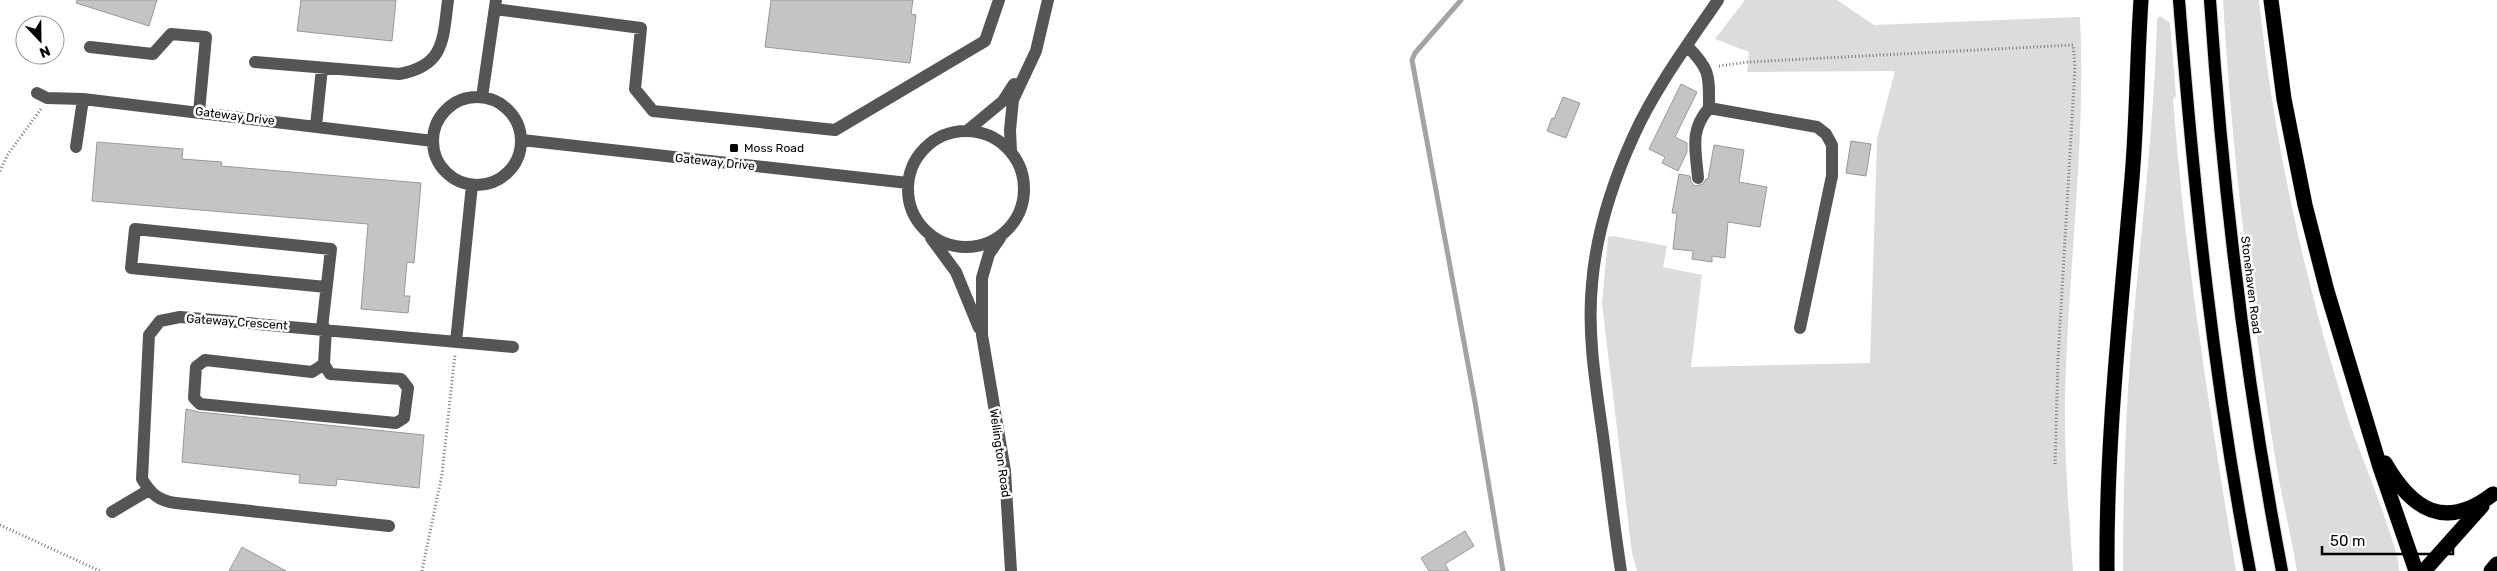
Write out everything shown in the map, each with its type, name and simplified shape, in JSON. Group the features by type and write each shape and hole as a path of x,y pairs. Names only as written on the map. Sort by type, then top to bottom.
{"highway":[{"path":"2272,0 2284,99 2305,205 2346,357 2374,443 2385,485 2416,571"},
{"path":"2108,571 2110,438 2116,336 2132,178 2141,3"},
{"path":"2374,443 2405,493 2427,509 2446,513 2464,511 2473,508 2495,492"},
{"path":"2424,571 2495,492"},
{"path":"2491,571 2497,564"}],"main road":[{"path":"2178,0 2190,145 2212,335 2250,571"},
{"name":"Stonehaven Road","path":"2210,0 2222,157 2234,262 2248,372 2282,571"}],"street":[{"path":"255,62 400,74 413,72 434,59 442,43 448,0"},
{"path":"482,97 495,5 640,28 634,89 653,111 835,130 985,41 999,0"},
{"path":"1011,151 1010,130 1013,100 1036,51 1048,0"},
{"path":"1622,571 1596,381 1591,329 1592,285 1598,244 1620,171 1634,135 1660,85 1718,0"},
{"path":"90,47 153,54 171,34 206,37 199,112"},
{"path":"1687,46 1706,67 1709,108 1699,120 1695,133 1698,178"},
{"path":"968,130 1003,100 1036,51"},
{"path":"316,126 322,68"},
{"name":"Gateway Drive","path":"42,96 199,112 433,141"},
{"path":"482,97 495,100 510,111 520,128 522,140 519,155 512,168 501,178 487,184 472,185 449,175 440,165 435,154 433,141 435,127 448,108 467,98 482,97"},
{"path":"76,147 83,99"},
{"path":"1709,108 1817,127 1826,134 1832,145 1832,176 1800,328"},
{"path":"968,130 992,137 1011,151 1020,164 1025,195 1021,211 1013,225 1002,236 988,244 972,248 956,247 940,242 927,233 915,219 909,202 908,183 912,166 921,151 935,140 951,132 968,130"},
{"name":"Gateway Drive","path":"522,140 908,183"},
{"path":"456,342 472,185"},
{"path":"324,364 312,372 205,360 196,367 194,398 200,404 396,424 404,418 408,388 401,379 330,374 324,364 326,287 330,249 135,229 131,268 326,287"},
{"name":"Wellington Road","path":"927,233 956,272 982,335"},
{"name":"Wellington Road","path":"1002,236 989,254 982,278 982,335 1005,471 1011,571"},
{"name":"Gateway Crescent","path":"149,490 142,479 149,335 160,321 180,317 512,347"},
{"path":"112,512 149,490 165,502 389,526"}],"path":[{"path":"1706,67 1748,62 2073,45 2075,68 2058,359 2055,466"},
{"path":"0,171 8,154 38,115 42,96"},
{"path":"422,571 442,474 456,342"},
{"path":"0,525 100,571"}],"shaded area":[{"path":"1745,0 1837,0 1874,25 2080,17 2081,112 2065,397 2066,462 2073,571 1637,571 1632,553 1602,304 1608,237 1613,236 1667,246 1663,267 1702,275 1691,367 1870,363 1877,139 1895,71 1747,72 1749,52 1715,39"},
{"path":"2223,0 2259,0 2265,54 2282,160 2305,265 2333,369 2349,421 2394,544 2399,571 2297,571 2276,463 2258,348 2237,174"},
{"path":"2160,16 2170,23 2176,96 2173,99 2191,277 2236,571 2123,571 2123,515 2129,376 2150,143 2157,19"}],"building":[{"path":"77,0 157,0 149,26 76,3"},
{"path":"301,0 396,0 392,41 297,31"},
{"path":"771,0 913,0 911,14 916,15 910,63 765,47"},
{"path":"1681,84 1697,92 1675,137 1687,143 1687,152 1678,171 1662,163 1665,157 1649,149"},
{"path":"1563,97 1580,103 1566,138 1547,131"},
{"path":"1851,141 1871,144 1866,176 1846,173"},
{"path":"97,142 183,149 182,159 222,162 221,166 421,183 414,263 407,262 404,296 410,296 408,313 361,309 368,224 92,201"},
{"path":"1714,145 1744,150 1739,182 1767,187 1760,227 1728,222 1725,258 1712,256 1712,262 1692,259 1693,251 1673,249 1677,213 1672,213 1679,174 1690,176 1691,182 1695,186 1703,184 1708,179"},
{"path":"186,409 199,412 424,435 419,488 337,479 336,486 299,483 300,475 182,462"},
{"path":"1465,531 1474,546 1445,564 1449,571 1429,571 1421,558"},
{"path":"242,547 286,571 229,571"}],"waterway":[{"path":"1461,0 1415,53 1412,60 1475,402 1503,571"}],"place":[{"name":"Moss Road","path":"734,148"}]}
